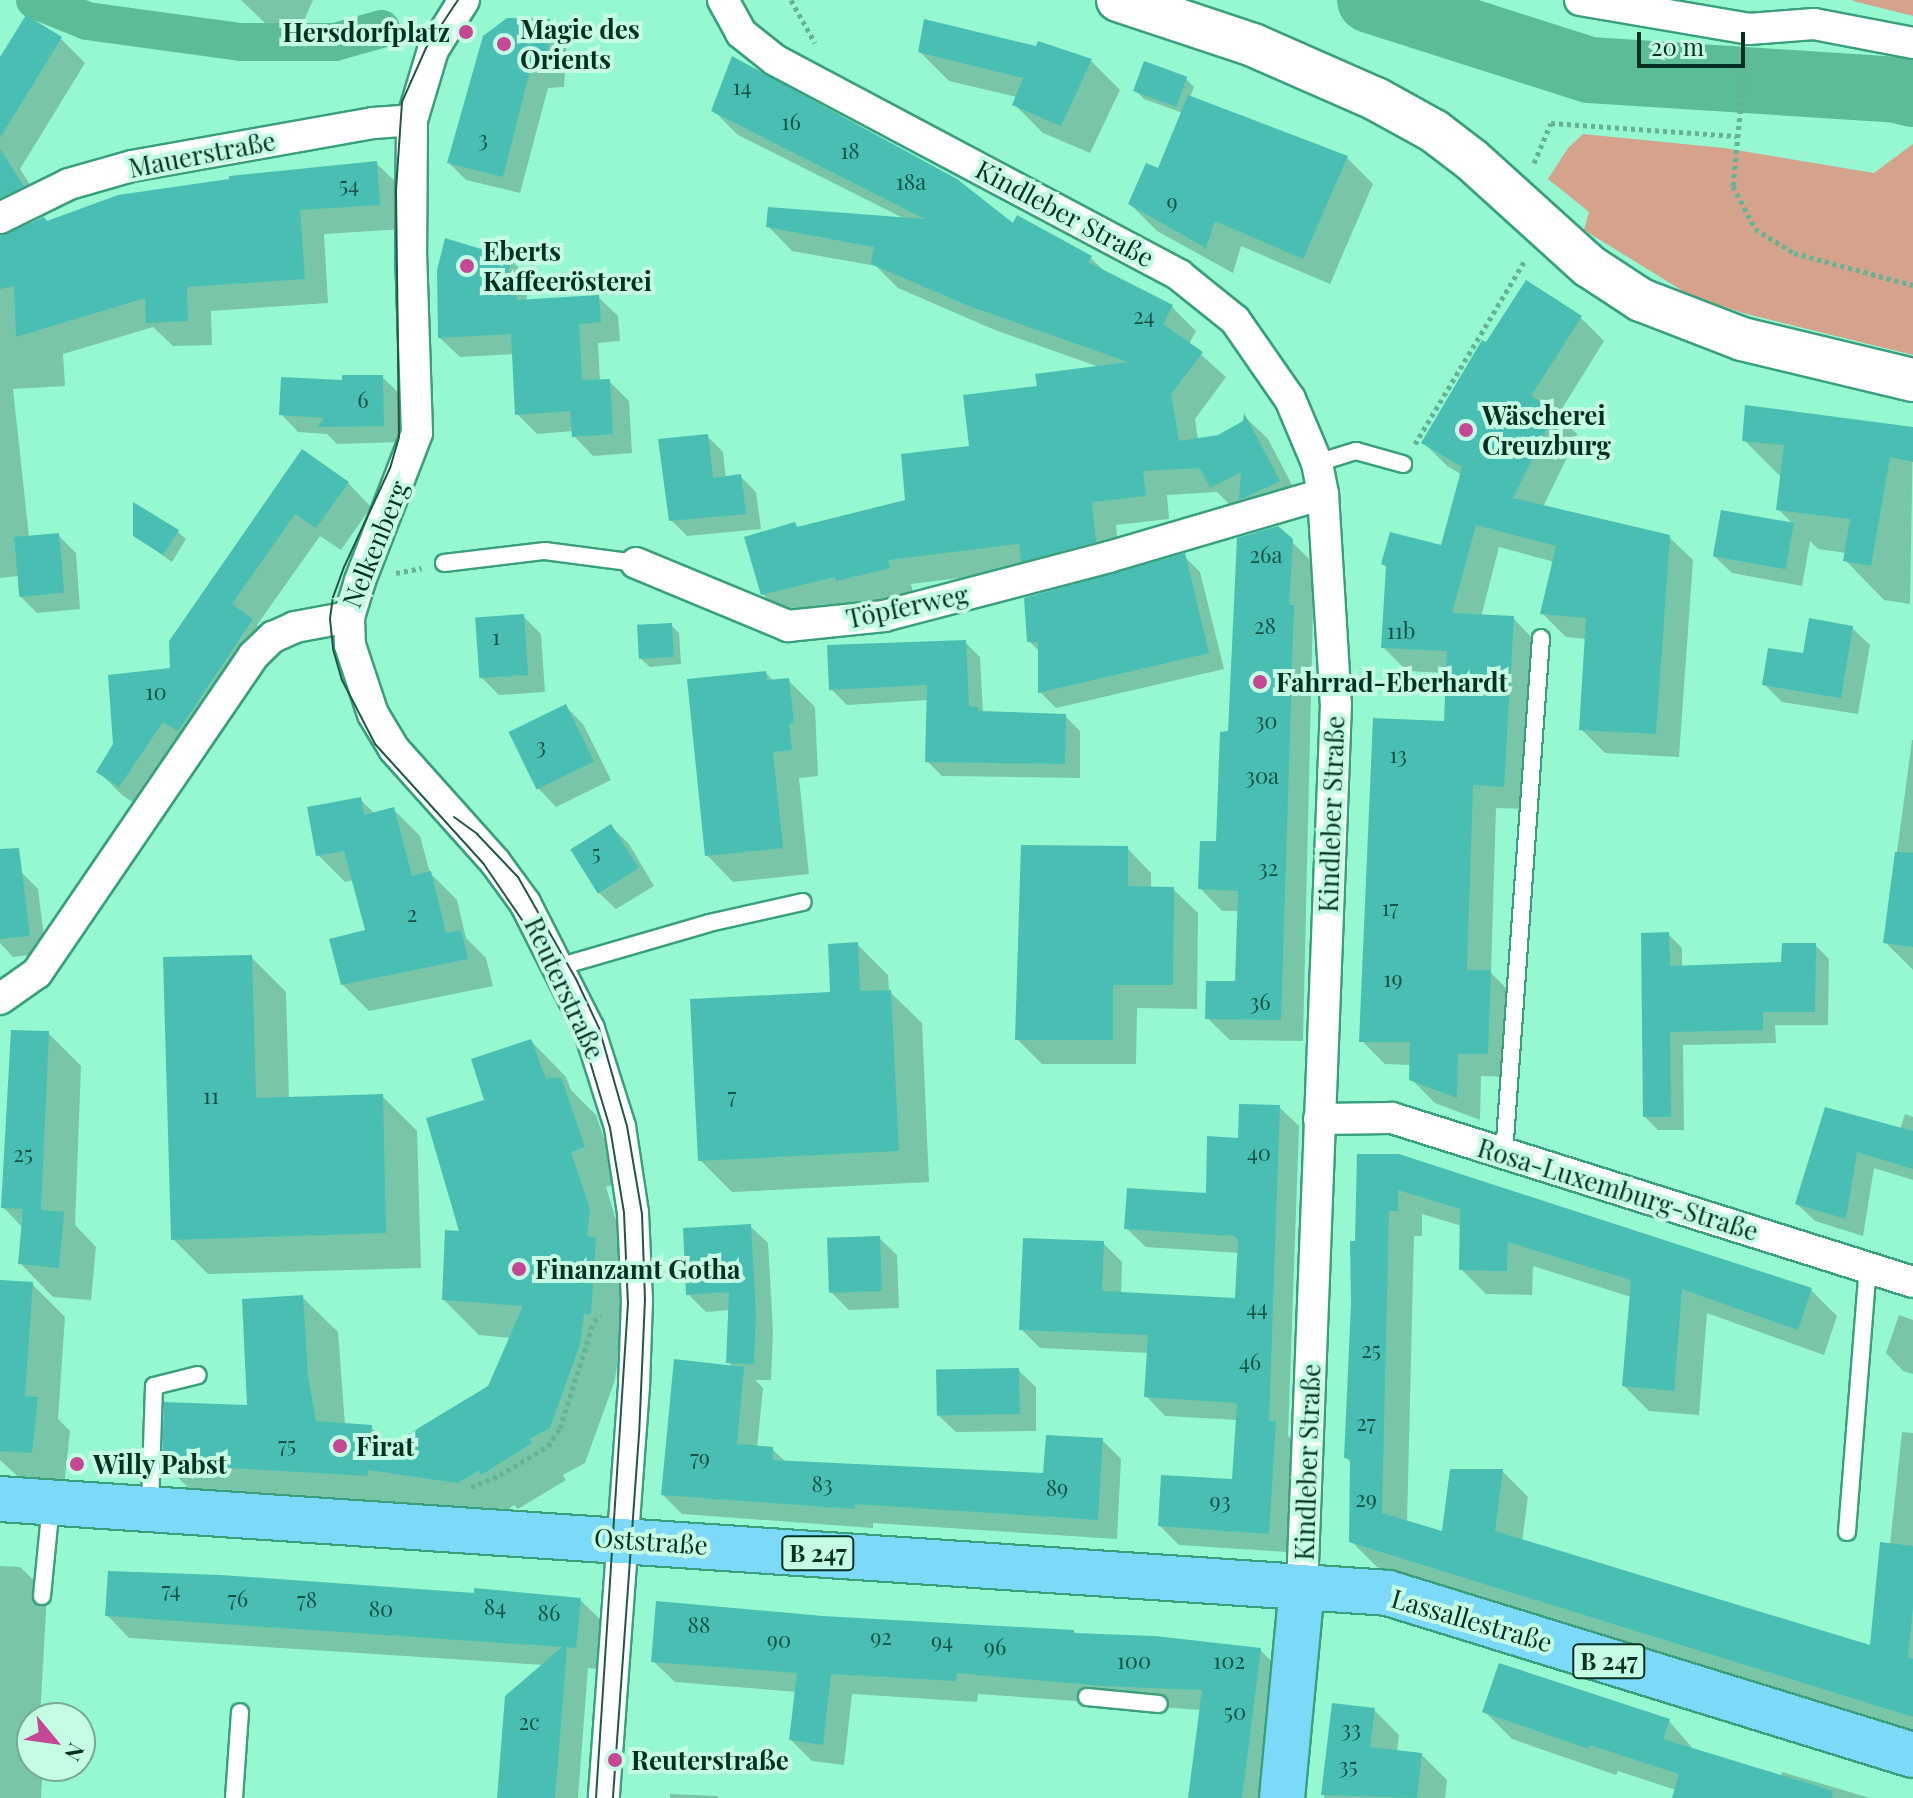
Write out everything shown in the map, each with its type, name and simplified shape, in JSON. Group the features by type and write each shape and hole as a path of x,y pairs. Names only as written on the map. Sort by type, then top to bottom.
{"main road":[{"name":"Oststraße","path":"0,1499 621,1538 1302,1588"},
{"name":"Lassallestraße","path":"1302,1588 1388,1593 1913,1755"},
{"name":"Kindleber Straße","path":"1282,1798 1302,1588"}],"street":[{"name":"Nelkenberg","path":"0,999 37,973 253,656 273,637 295,627 349,617 417,433 411,252 412,120 433,50 464,0"},
{"name":"Kindleber Straße","path":"723,0 741,33 775,60 1179,275 1235,320 1290,399 1317,463 1323,494 1336,704 1302,1588"},
{"path":"1118,0 1253,45 1376,99 1434,131 1472,160 1589,266 1641,300 1742,339 1913,380"},
{"path":"1580,0 1749,29 1817,12 1913,43"},
{"name":"Mauerstraße","path":"0,218 69,184 132,166 386,121 412,120"},
{"name":"Töpferweg","path":"636,563 788,626 884,616 1109,557 1323,494"},
{"name":"Reuterstraße","path":"349,617 356,673 373,714 394,749 516,890 589,1029 620,1127 633,1213 637,1300 634,1386 604,1798"},
{"name":"Rosa-Luxemburg-Straße","path":"1319,1119 1392,1118 1913,1282"}],"lane":[{"path":"1317,463 1356,451 1403,464"},
{"name":"Töpferweg","path":"444,563 545,551 636,563"},
{"path":"1504,1154 1541,638"},
{"path":"558,967 709,923 803,902"},
{"path":"1847,1532 1868,1268"},
{"path":"150,1508 154,1386 198,1375"},
{"path":"42,1596 51,1502"},
{"path":"1087,1697 1159,1704"},
{"path":"234,1798 240,1712"}],"path":[{"path":"1745,61 1733,186 1755,229 1794,253 1913,285"},
{"path":"1551,123 1737,136"},
{"path":"1403,464 1520,271"},
{"path":"471,1487 500,1475 548,1446 560,1428 594,1321 605,1313"}],"shaded area":[{"path":"1853,0 1913,0 1913,16 1853,1"},
{"path":"1583,134 1724,148 1874,173 1913,144 1913,355 1743,313 1691,296 1584,230 1589,212 1548,179 1568,148"}],"building":[{"path":"26,15 62,37 0,138 0,57"},
{"path":"507,18 550,19 547,71 530,71 503,177 447,163 483,36"},
{"path":"924,19 1036,46 1038,41 1092,59 1061,126 1012,105 1023,78 918,52"},
{"path":"732,56 957,179 1013,223 1017,215 1092,256 1088,262 1173,305 1163,324 1203,352 1171,394 1179,441 1218,435 1243,421 1244,413 1280,481 1239,500 1241,472 1210,488 1200,468 1143,471 1146,496 1092,502 1096,542 1021,562 1019,544 888,560 890,568 836,581 835,577 761,595 744,537 795,522 797,527 905,500 901,454 969,446 963,395 1037,386 1035,374 1128,362 969,306 871,264 874,247 766,227 768,207 925,219 711,111"},
{"path":"1144,61 1187,77 1176,107 1133,91"},
{"path":"1188,95 1348,156 1303,259 1215,221 1206,248 1128,204 1146,163 1158,168"},
{"path":"0,149 24,186 0,198"},
{"path":"377,161 380,205 300,210 305,279 187,287 188,321 146,323 145,298 16,337 14,286 0,289 0,236 44,217 47,221 118,195 229,179 229,176"},
{"path":"445,238 511,258 506,289 516,292 517,300 599,295 601,322 579,324 582,380 610,379 613,434 572,437 570,411 515,415 511,334 438,338 437,270"},
{"path":"1526,280 1582,316 1531,396 1556,410 1513,498 1670,535 1656,734 1579,730 1586,618 1540,614 1556,546 1476,525 1452,613 1514,616 1504,787 1473,785 1467,970 1491,970 1488,1054 1458,1054 1457,1098 1409,1080 1410,1042 1359,1042 1373,718 1444,721 1447,651 1381,648 1386,566 1381,564 1390,532 1441,545 1462,467 1421,443 1482,340 1486,342"},
{"path":"342,375 383,375 384,426 317,427 324,418 279,415 281,377 342,380"},
{"path":"1745,405 1913,427 1913,462 1890,457 1871,566 1843,561 1850,519 1776,510 1784,445 1742,441"},
{"path":"708,434 713,478 741,474 746,514 669,521 658,439"},
{"path":"302,449 349,482 316,528 295,514 232,604 253,619 178,731 163,722 119,787 96,772 113,744 108,675 170,668 169,641"},
{"path":"133,502 179,530 163,555 133,536"},
{"path":"1721,510 1794,523 1786,569 1713,556"},
{"path":"1278,526 1293,539 1289,605 1294,605 1281,1020 1205,1019 1206,981 1235,981 1238,891 1198,889 1200,841 1216,841 1220,732 1228,731 1237,538"},
{"path":"59,533 64,593 19,597 14,537"},
{"path":"1185,553 1209,653 1038,693 1038,642 1027,642 1024,598"},
{"path":"524,614 528,675 479,678 475,617"},
{"path":"1809,618 1853,626 1841,698 1762,685 1768,648 1803,653"},
{"path":"672,623 674,657 639,659 637,625"},
{"path":"966,640 969,706 978,707 979,711 1066,714 1065,764 925,762 927,685 829,690 827,645"},
{"path":"766,671 767,680 789,678 794,723 789,724 792,750 773,752 783,848 705,856 687,679"},
{"path":"566,704 594,762 537,790 508,732"},
{"path":"361,797 364,815 394,807 412,876 431,871 446,933 461,930 468,959 341,985 329,939 365,930 344,851 316,856 307,807"},
{"path":"611,824 639,868 598,894 570,849"},
{"path":"1021,845 1128,846 1128,886 1174,887 1173,985 1113,985 1113,1040 1015,1040"},
{"path":"19,848 30,936 0,939 0,849"},
{"path":"1895,852 1913,853 1913,947 1883,943"},
{"path":"1669,932 1670,966 1781,962 1782,943 1816,943 1815,1012 1763,1012 1763,1030 1670,1032 1671,1117 1643,1117 1641,933"},
{"path":"858,942 860,991 891,990 899,1151 698,1161 690,999 830,992 828,944"},
{"path":"252,955 256,1098 383,1094 386,1233 171,1240 163,957"},
{"path":"11,1030 49,1031 41,1210 64,1212 59,1268 18,1264 23,1209 1,1208"},
{"name":"Finanzamt Gotha","path":"531,1039 546,1079 561,1077 585,1147 571,1152 590,1209 587,1236 596,1238 591,1314 584,1314 580,1344 550,1428 529,1439 532,1443 481,1475 479,1470 458,1483 368,1470 368,1476 162,1464 164,1402 247,1405 242,1299 303,1295 308,1376 316,1421 372,1425 369,1458 488,1386 523,1306 442,1300 445,1230 459,1231 426,1118 484,1100 471,1059"},
{"path":"1239,1104 1280,1105 1269,1421 1276,1421 1269,1534 1158,1526 1161,1475 1232,1479 1237,1403 1144,1397 1148,1335 1019,1330 1023,1238 1104,1241 1102,1291 1235,1298 1238,1239 1234,1236 1124,1229 1127,1188 1206,1193 1207,1136 1238,1138"},
{"path":"1825,1107 1913,1131 1913,1169 1857,1152 1846,1219 1795,1204"},
{"path":"1357,1154 1399,1154 1812,1288 1798,1330 1682,1289 1674,1391 1622,1386 1631,1280 1508,1242 1507,1271 1459,1270 1460,1209 1398,1190 1398,1211 1389,1211 1382,1513 1442,1531 1450,1469 1503,1469 1495,1531 1870,1645 1880,1542 1913,1546 1913,1608 1908,1657 1913,1659 1913,1717 1349,1542 1350,1459 1344,1458 1351,1304 1350,1241 1355,1241"},
{"path":"751,1224 756,1313 754,1364 726,1363 729,1292 686,1295 683,1228"},
{"path":"880,1236 882,1291 829,1293 827,1238"},
{"path":"0,1280 33,1282 25,1396 38,1397 32,1453 0,1451"},
{"path":"674,1359 744,1367 737,1444 773,1447 773,1460 1043,1473 1046,1435 1103,1438 1098,1520 855,1504 855,1509 661,1495"},
{"path":"1019,1368 1020,1414 937,1415 936,1369"},
{"path":"108,1571 221,1575 474,1593 474,1588 581,1598 576,1648 567,1647 555,1798 497,1798 505,1696 562,1647 105,1616"},
{"path":"656,1601 823,1616 1155,1636 1261,1648 1242,1798 1188,1798 1202,1690 1102,1686 957,1673 956,1681 831,1674 823,1745 789,1740 797,1673 651,1662"},
{"path":"1499,1663 1670,1719 1663,1739 1833,1791 1832,1798 1672,1798 1679,1774 1590,1745 1589,1749 1482,1712"},
{"path":"1332,1703 1375,1708 1370,1747 1422,1753 1417,1798 1321,1795"}],"waterway":[{"path":"35,0 87,21 241,42 335,42 381,29"},
{"path":"1370,0 1590,70 1897,90 1913,94"}],"tram line":[{"path":"458,0 426,48 402,102 396,191 399,437 390,468 344,567 333,597 330,619 333,649 342,680 375,744 483,863 531,933 557,982 588,1055 610,1128 624,1213 628,1303 596,1798"},
{"path":"454,817 477,834 518,877 576,979 599,1028 627,1126 642,1214 645,1299 639,1434 613,1798"}],"place":[{"name":"Hersdorfplatz","path":"466,32"},
{"name":"Magie des Orients","path":"504,44"},
{"name":"Eberts Kaffeerösterei","path":"467,266"},
{"name":"Wäscherei Creuzburg","path":"1466,430"},
{"name":"Fahrrad-Eberhardt","path":"1260,682"},
{"name":"Finanzamt Gotha","path":"519,1269"},
{"name":"Firat","path":"340,1446"},
{"name":"Willy Pabst","path":"77,1464"},
{"name":"Reuterstraße","path":"615,1760"}]}
